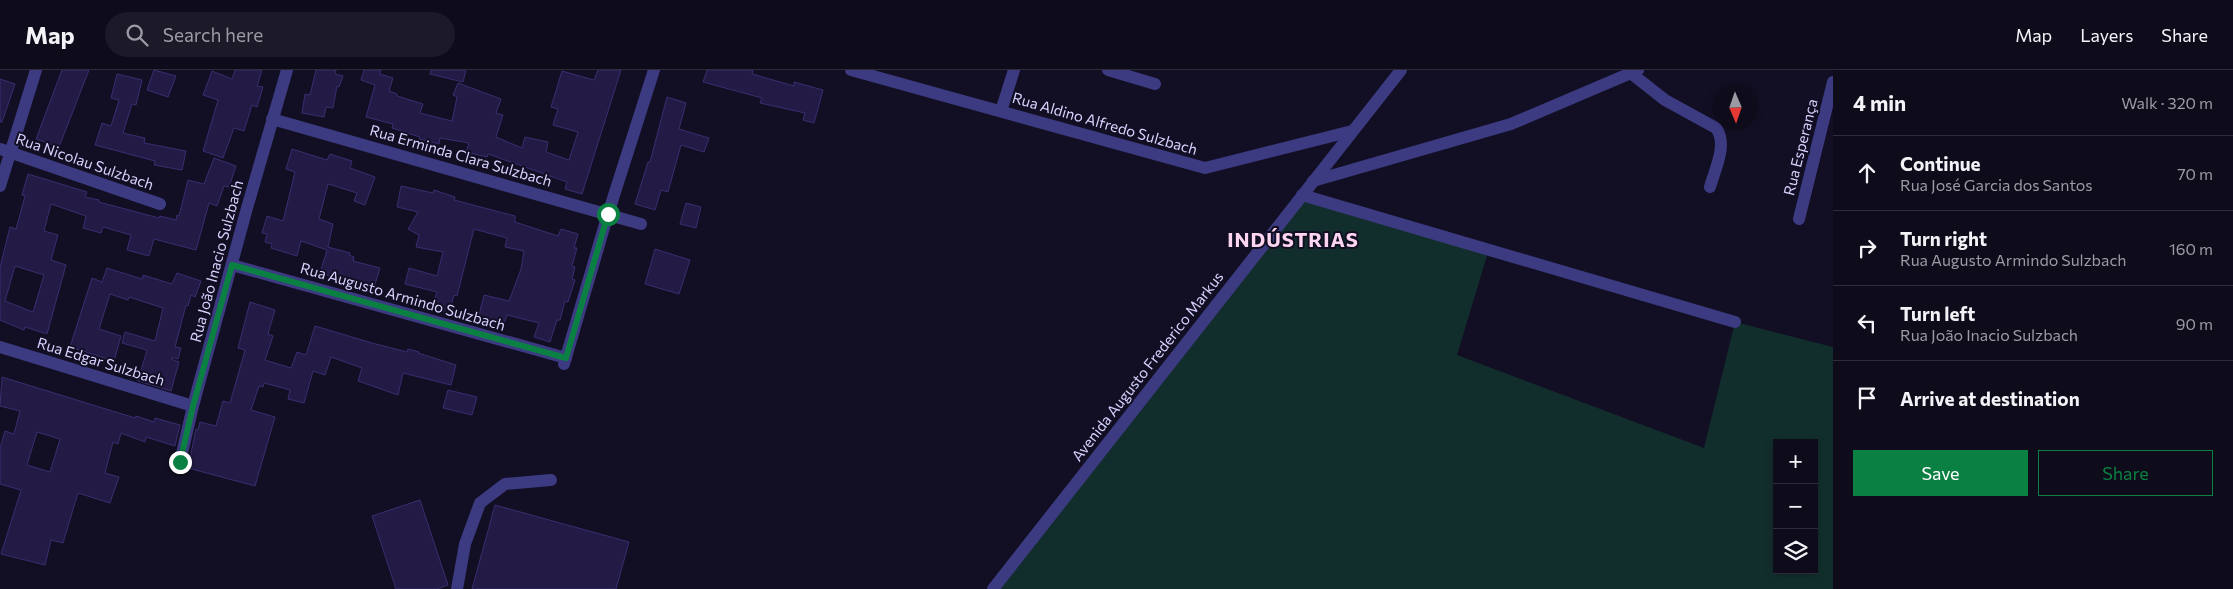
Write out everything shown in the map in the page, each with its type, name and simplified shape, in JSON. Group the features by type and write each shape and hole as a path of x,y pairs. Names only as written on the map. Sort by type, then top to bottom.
{"street":[{"path":"0,186 5,151 36,70"},
{"name":"Rua João Inacio Sulzbach","path":"180,462 193,406 287,70"},
{"path":"608,214 654,70"},
{"name":"Rua Aldino Alfredo Sulzbach","path":"851,70 1205,168 1352,131"},
{"path":"1001,111 1014,70"},
{"path":"1108,70 1155,84"},
{"name":"Avenida Augusto Frederico Markus","path":"993,589 1401,70"},
{"path":"1313,182 1511,124 1635,72 1665,100 1716,128 1721,134 1722,143 1710,187"},
{"name":"Rua Esperança","path":"1799,219 1833,82"},
{"name":"Rua Erminda Clara Sulzbach","path":"272,119 641,224"},
{"name":"Rua Nicolau Sulzbach","path":"5,151 160,204"},
{"path":"1302,195 1735,322"},
{"name":"Rua Augusto Armindo Sulzbach","path":"232,265 565,361 608,214"},
{"name":"Rua Edgar Sulzbach","path":"0,347 193,406"},
{"path":"457,589 465,544 480,503 505,484 551,480"}],"green space":[{"path":"1302,195 1489,249 1457,355 1704,448 1735,322 1833,347 1833,589 993,589"}],"building":[{"path":"62,70 89,70 59,147 36,139"},
{"path":"154,70 176,76 168,97 147,90"},
{"path":"235,70 262,70 257,86 263,87 257,107 252,105 244,131 234,128 223,158 203,151 218,100 203,95 212,71 232,79"},
{"path":"316,70 336,70 335,74 343,76 339,87 337,86 333,108 326,107 324,117 302,113 305,94 310,95"},
{"path":"364,70 381,70 380,74 393,78 389,91 397,94 397,96 423,104 420,113 452,121 457,97 453,95 458,83 501,99 496,113 503,115 496,137 522,148 525,137 548,142 546,152 569,160 578,132 553,125 558,109 551,107 562,71 594,80 598,70 621,70 582,194 565,189 567,182 488,154 487,157 466,152 469,143 440,138 439,144 419,139 420,137 392,128 393,124 366,117 375,85 361,80"},
{"path":"431,70 466,70 463,82 430,74"},
{"path":"707,70 753,70 752,74 794,86 794,82 823,90 814,123 803,120 805,113 760,103 762,98 703,82"},
{"path":"117,74 142,80 136,105 132,104 123,133 145,138 144,143 186,151 182,170 154,165 155,161 95,145 102,123 111,126 119,100 111,98"},
{"path":"0,79 15,84 2,122 0,122"},
{"path":"667,97 686,103 679,129 709,138 704,152 681,145 668,192 661,190 655,210 635,204 648,162 650,162"},
{"path":"292,149 327,160 330,154 352,161 350,168 375,177 365,205 354,201 357,193 328,184 319,219 333,224 328,247 350,253 349,255 354,257 353,261 380,268 372,294 346,286 347,281 320,273 327,250 301,241 297,256 271,248 272,244 265,242 267,234 262,233 267,216 283,221 295,172 286,169"},
{"path":"214,158 236,166 229,187 224,186 217,206 209,203 196,250 154,239 149,256 127,250 131,235 103,227 101,233 83,228 86,216 51,204 44,231 58,235 51,260 66,265 47,334 25,327 24,330 0,320 0,267 10,227 16,229 25,196 22,195 28,174 87,192 85,197 99,200 99,202 159,218 160,216 176,220 177,215 179,216 188,180 204,184","holes":["15,266 44,275 33,312 5,301"]},
{"path":"401,186 433,193 434,190 455,197 454,200 515,216 515,222 558,236 561,229 578,234 574,248 577,248 572,266 575,267 572,279 575,280 568,302 565,301 560,320 557,320 550,342 534,337 539,323 507,315 502,330 477,323 484,295 509,301 521,269 524,251 505,247 507,238 474,229 457,296 454,295 449,313 432,308 437,292 405,284 409,268 437,276 443,252 416,247 419,235 408,229 418,212 397,207"},
{"path":"686,203 701,207 696,228 680,224"},
{"path":"655,249 690,260 679,294 645,284"},
{"path":"107,268 142,279 143,275 172,284 177,273 201,281 195,297 191,295 188,306 186,305 175,347 181,348 178,359 172,357 171,359 179,362 171,391 138,381 147,350 122,343 125,332 155,341 163,308 129,297 128,300 110,294 99,329 121,336 114,361 70,347 92,278 102,282"},
{"path":"250,302 275,310 268,334 273,336 265,360 291,368 297,352 306,355 315,326 407,352 408,349 419,352 456,365 451,385 403,373 398,395 358,381 362,368 331,357 325,375 313,371 304,403 288,399 290,390 264,383 263,387 259,386 251,410 275,417 255,486 188,468 196,429 198,430 200,422 216,426 223,401 230,403 245,350 238,348"},
{"path":"2,377 135,418 136,416 154,422 155,418 180,425 175,446 146,437 145,442 121,433 118,444 113,442 105,473 119,477 110,503 78,493 63,543 51,540 45,565 1,554 21,490 0,484 0,448 5,431 14,434 20,411 0,406","holes":["37,432 60,439 50,472 27,465"]},
{"path":"448,390 477,397 472,415 443,408"},
{"path":"420,500 448,585 437,589 396,589 372,516"},
{"path":"495,505 629,542 616,589 472,589"}],"district":[{"name":"INDÚSTRIAS","path":"1293,239"}],"route":[{"path":"180,462 193,406 232,265 566,358 608,214"}]}
